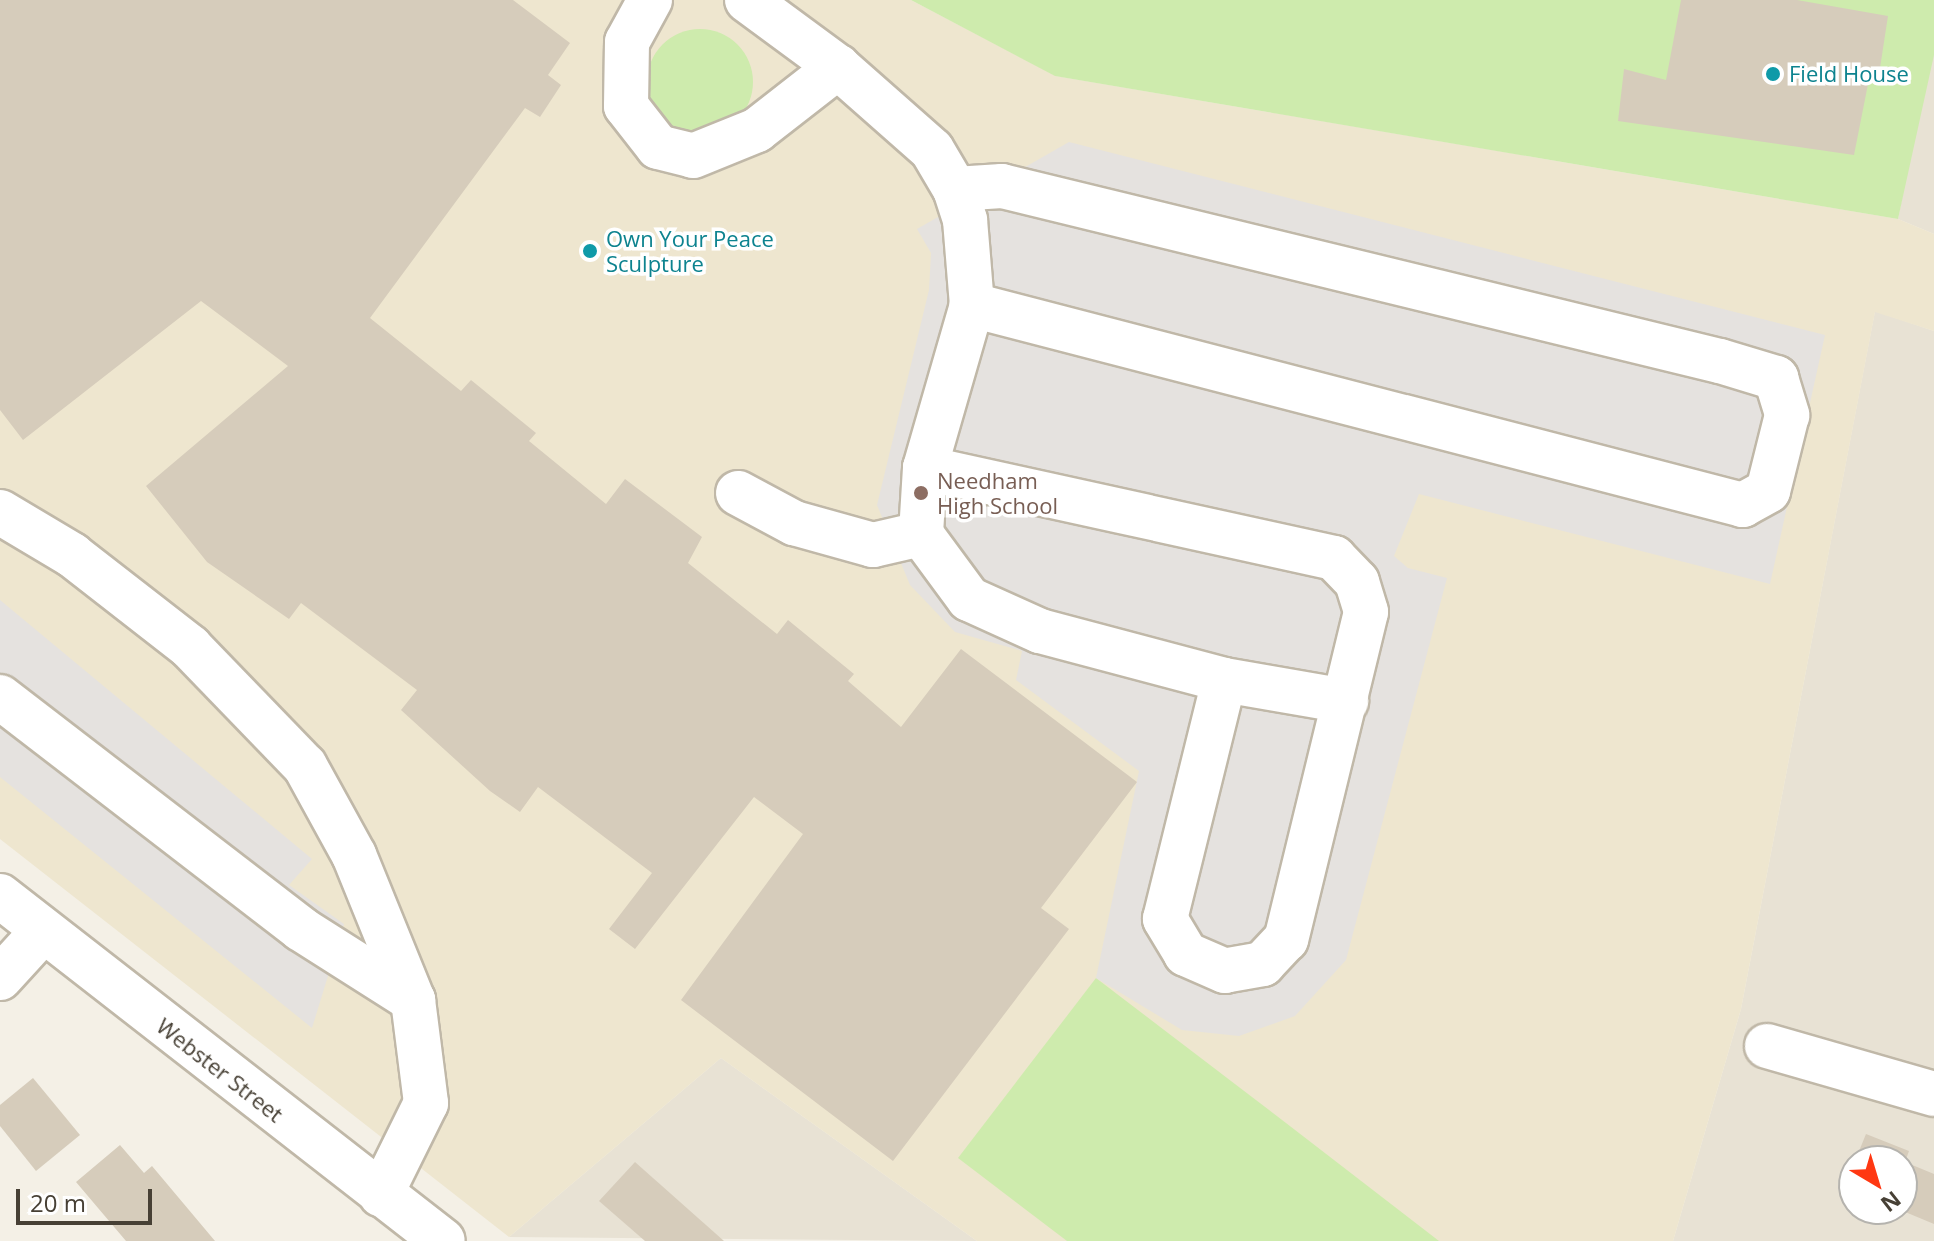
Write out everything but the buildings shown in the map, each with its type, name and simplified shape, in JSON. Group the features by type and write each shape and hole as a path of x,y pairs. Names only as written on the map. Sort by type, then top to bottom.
{"street":[{"path":"650,0 627,42 626,106 658,147 693,156 757,130 838,67"},
{"path":"747,0 838,67 932,150 955,189 965,220 972,305 925,468 921,534 969,599 1040,631 1224,680 1346,701"},
{"path":"955,189 1002,186 1720,361 1776,378 1787,415 1768,491 1743,505 972,305"},
{"path":"925,468 1334,558 1357,582 1366,612 1286,939 1263,964 1225,971 1186,954 1165,919 1224,680"},
{"path":"738,493 794,523 873,545 921,534"},
{"path":"0,512 72,555 190,647 305,766 354,855 413,1000 426,1103 381,1194"},
{"path":"0,697 301,929 413,1000"},
{"name":"Webster Street","path":"0,896 42,932 443,1241"},
{"path":"0,978 42,932"},
{"path":"1767,1046 1934,1094"}],"shaded area":[{"name":"Needham High School","path":"0,0 911,0 1056,76 1898,219 1934,234 1934,331 1875,312 1741,1009 1673,1241 977,1241 721,1058 509,1237 0,839"},
{"path":"1930,54 1934,55 1934,234 1898,219"},
{"path":"1069,142 1825,335 1770,584 1419,494 1394,556 1408,568 1447,578 1346,960 1295,1016 1239,1036 1182,1030 1096,978 1139,771 1016,680 1022,651 955,632 910,585 877,505 929,290 931,253 917,229"},
{"path":"1875,311 1934,331 1934,1241 1673,1241 1741,1009"},
{"path":"0,600 312,859 289,885 344,924 312,1028 0,777"},
{"path":"721,1058 977,1241 509,1237"}],"green space":[{"path":"911,0 1934,0 1934,55 1898,219 1055,76"},
{"path":"700,29 720,33 738,44 749,62 753,82 749,102 738,120 720,131 700,135 680,131 662,120 651,102 647,82 651,62 662,44 680,33"},
{"path":"1096,978 1439,1241 1067,1241 958,1158"}],"place":[{"name":"Field House","path":"1773,74"},
{"name":"Own Your Peace Sculpture","path":"590,251"},
{"name":"Needham High School","path":"921,493"}]}
